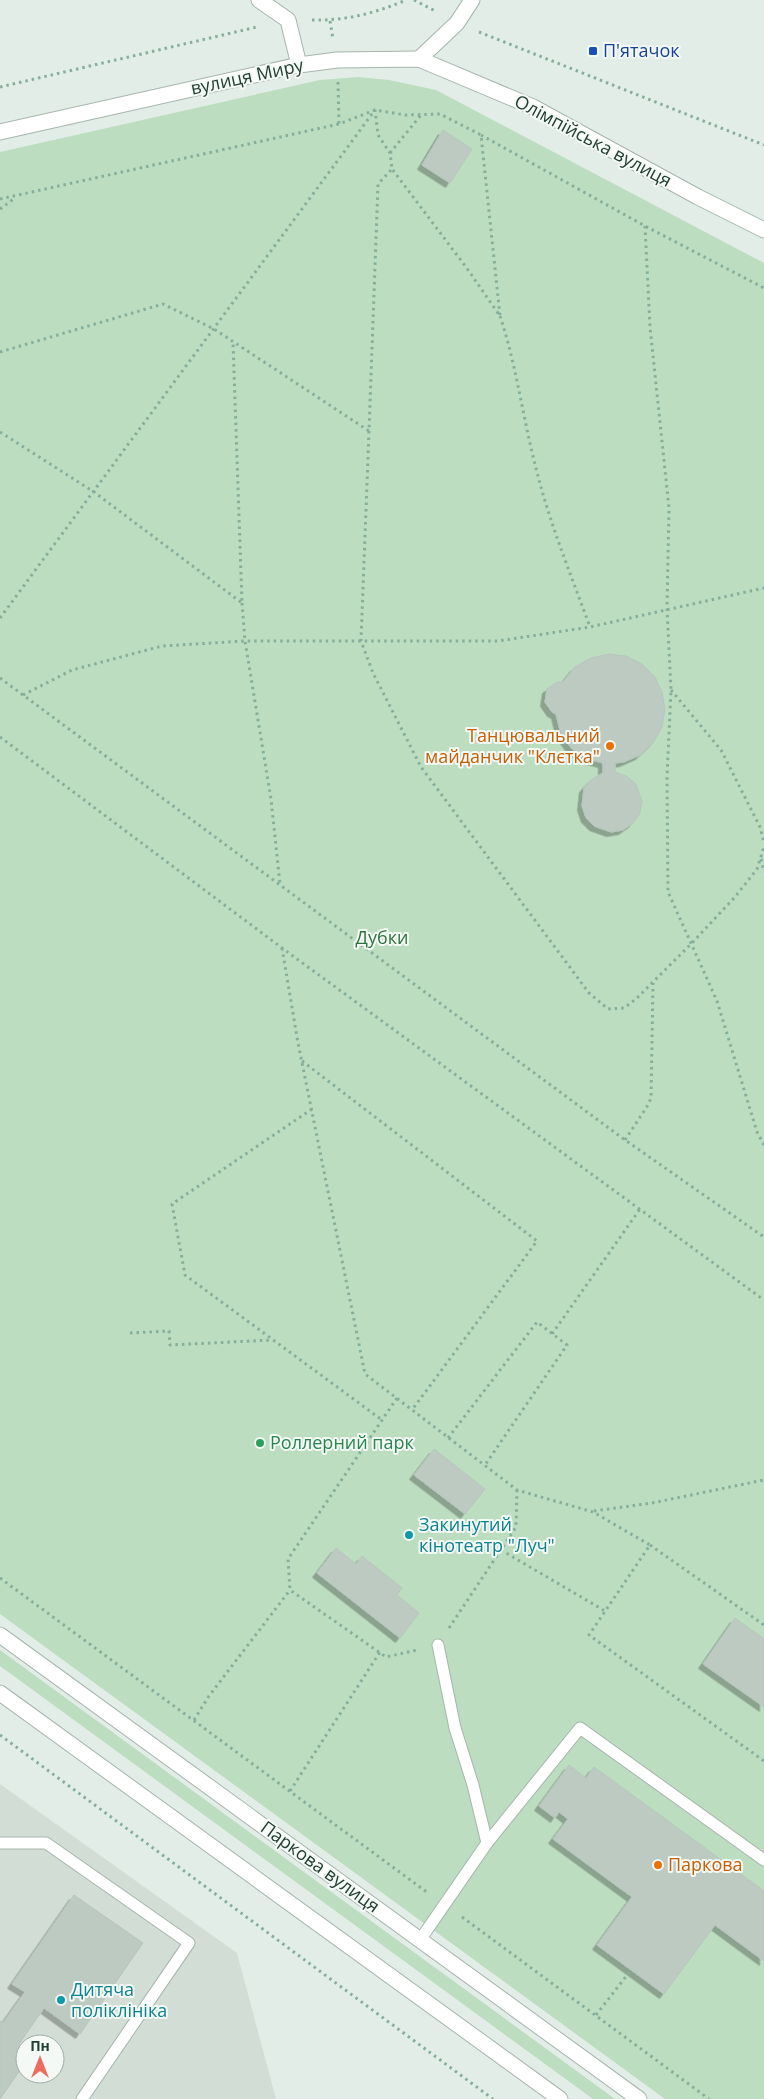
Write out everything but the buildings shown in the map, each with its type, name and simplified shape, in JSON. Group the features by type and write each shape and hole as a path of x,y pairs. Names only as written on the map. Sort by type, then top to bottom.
{"street":[{"path":"259,0 288,20 299,65"},
{"path":"419,59 457,23 472,0"},
{"name":"вулиця Миру","path":"0,132 299,65 337,60 419,59"},
{"name":"Олімпійська вулиця","path":"419,59 533,106 698,197 764,230"},
{"name":"Паркова вулиця","path":"0,1635 639,2099"},
{"path":"0,1693 560,2099"}],"lane":[{"path":"438,1645 455,1728 473,1785 487,1843"},
{"path":"420,1940 487,1843 580,1728 764,1860"},
{"path":"0,1843 46,1842 189,1943 82,2099"}],"path":[{"path":"0,87 288,20 330,21 377,12 406,0"},
{"path":"414,0 457,23 764,145"},
{"path":"375,110 378,135 390,153 392,169 466,267 500,316"},
{"path":"0,618 375,110"},
{"path":"0,199 339,124 375,110 405,115 440,114 645,226 764,288"},
{"path":"390,153 421,115"},
{"path":"480,135 500,316 517,375 524,420 549,516 590,627"},
{"path":"392,169 378,184 361,641 373,673 421,767 589,992 608,1009 624,1008 636,999 692,944 735,897 757,869 764,847"},
{"path":"0,209 18,196"},
{"path":"645,226 650,327 669,508 667,608 671,690 667,777 668,892 717,1001 757,1132 764,1145"},
{"path":"0,352 163,304 214,329 369,432"},
{"path":"233,342 245,641 271,799 280,885"},
{"path":"0,432 94,492 242,603"},
{"path":"23,694 72,670 162,646 245,641 498,641 590,627 667,608 764,588"},
{"path":"0,678 625,1140 764,1237"},
{"path":"671,690 720,750 760,827 764,843"},
{"path":"0,738 282,948 764,1300"},
{"path":"760,827 764,824"},
{"path":"760,859 764,872"},
{"path":"282,948 302,1060 365,1374 517,1490 593,1512 650,1545 764,1625"},
{"path":"625,1140 648,1105 650,1098 653,982"},
{"path":"302,1060 537,1241 412,1410"},
{"path":"312,1109 172,1204 185,1275 382,1420"},
{"path":"552,1334 640,1210"},
{"path":"448,1438 537,1322 566,1345 485,1466"},
{"path":"130,1333 169,1331 170,1345 273,1340"},
{"path":"194,1720 215,1689 290,1590 288,1559 396,1398"},
{"path":"593,1512 652,1503 764,1480"},
{"path":"290,1590 386,1657 438,1645 516,1527 517,1490"},
{"path":"650,1545 589,1635 764,1761"},
{"path":"501,1550 605,1611"},
{"path":"0,1578 709,2099"},
{"path":"290,1791 380,1652"},
{"path":"0,1736 493,2099"},
{"path":"596,2015 631,1970"}],"shaded area":[{"path":"0,1784 237,1953 276,2099 0,2099"}],"green space":[{"name":"Дубки","path":"358,77 389,80 436,90 764,263 764,2099 665,2099 0,1614 0,152 320,80"},
{"path":"0,1650 615,2099 593,2099 0,1666"}],"place":[{"name":"П'ятачок","path":"593,51"},
{"name":"Танцювальний майданчик \"Клєтка\"","path":"610,746"},
{"name":"Роллерний парк","path":"260,1443"},
{"name":"Закинутий кінотеатр \"Луч\"","path":"409,1535"},
{"name":"Паркова","path":"658,1865"},
{"name":"Дитяча поліклініка","path":"61,2000"}]}
